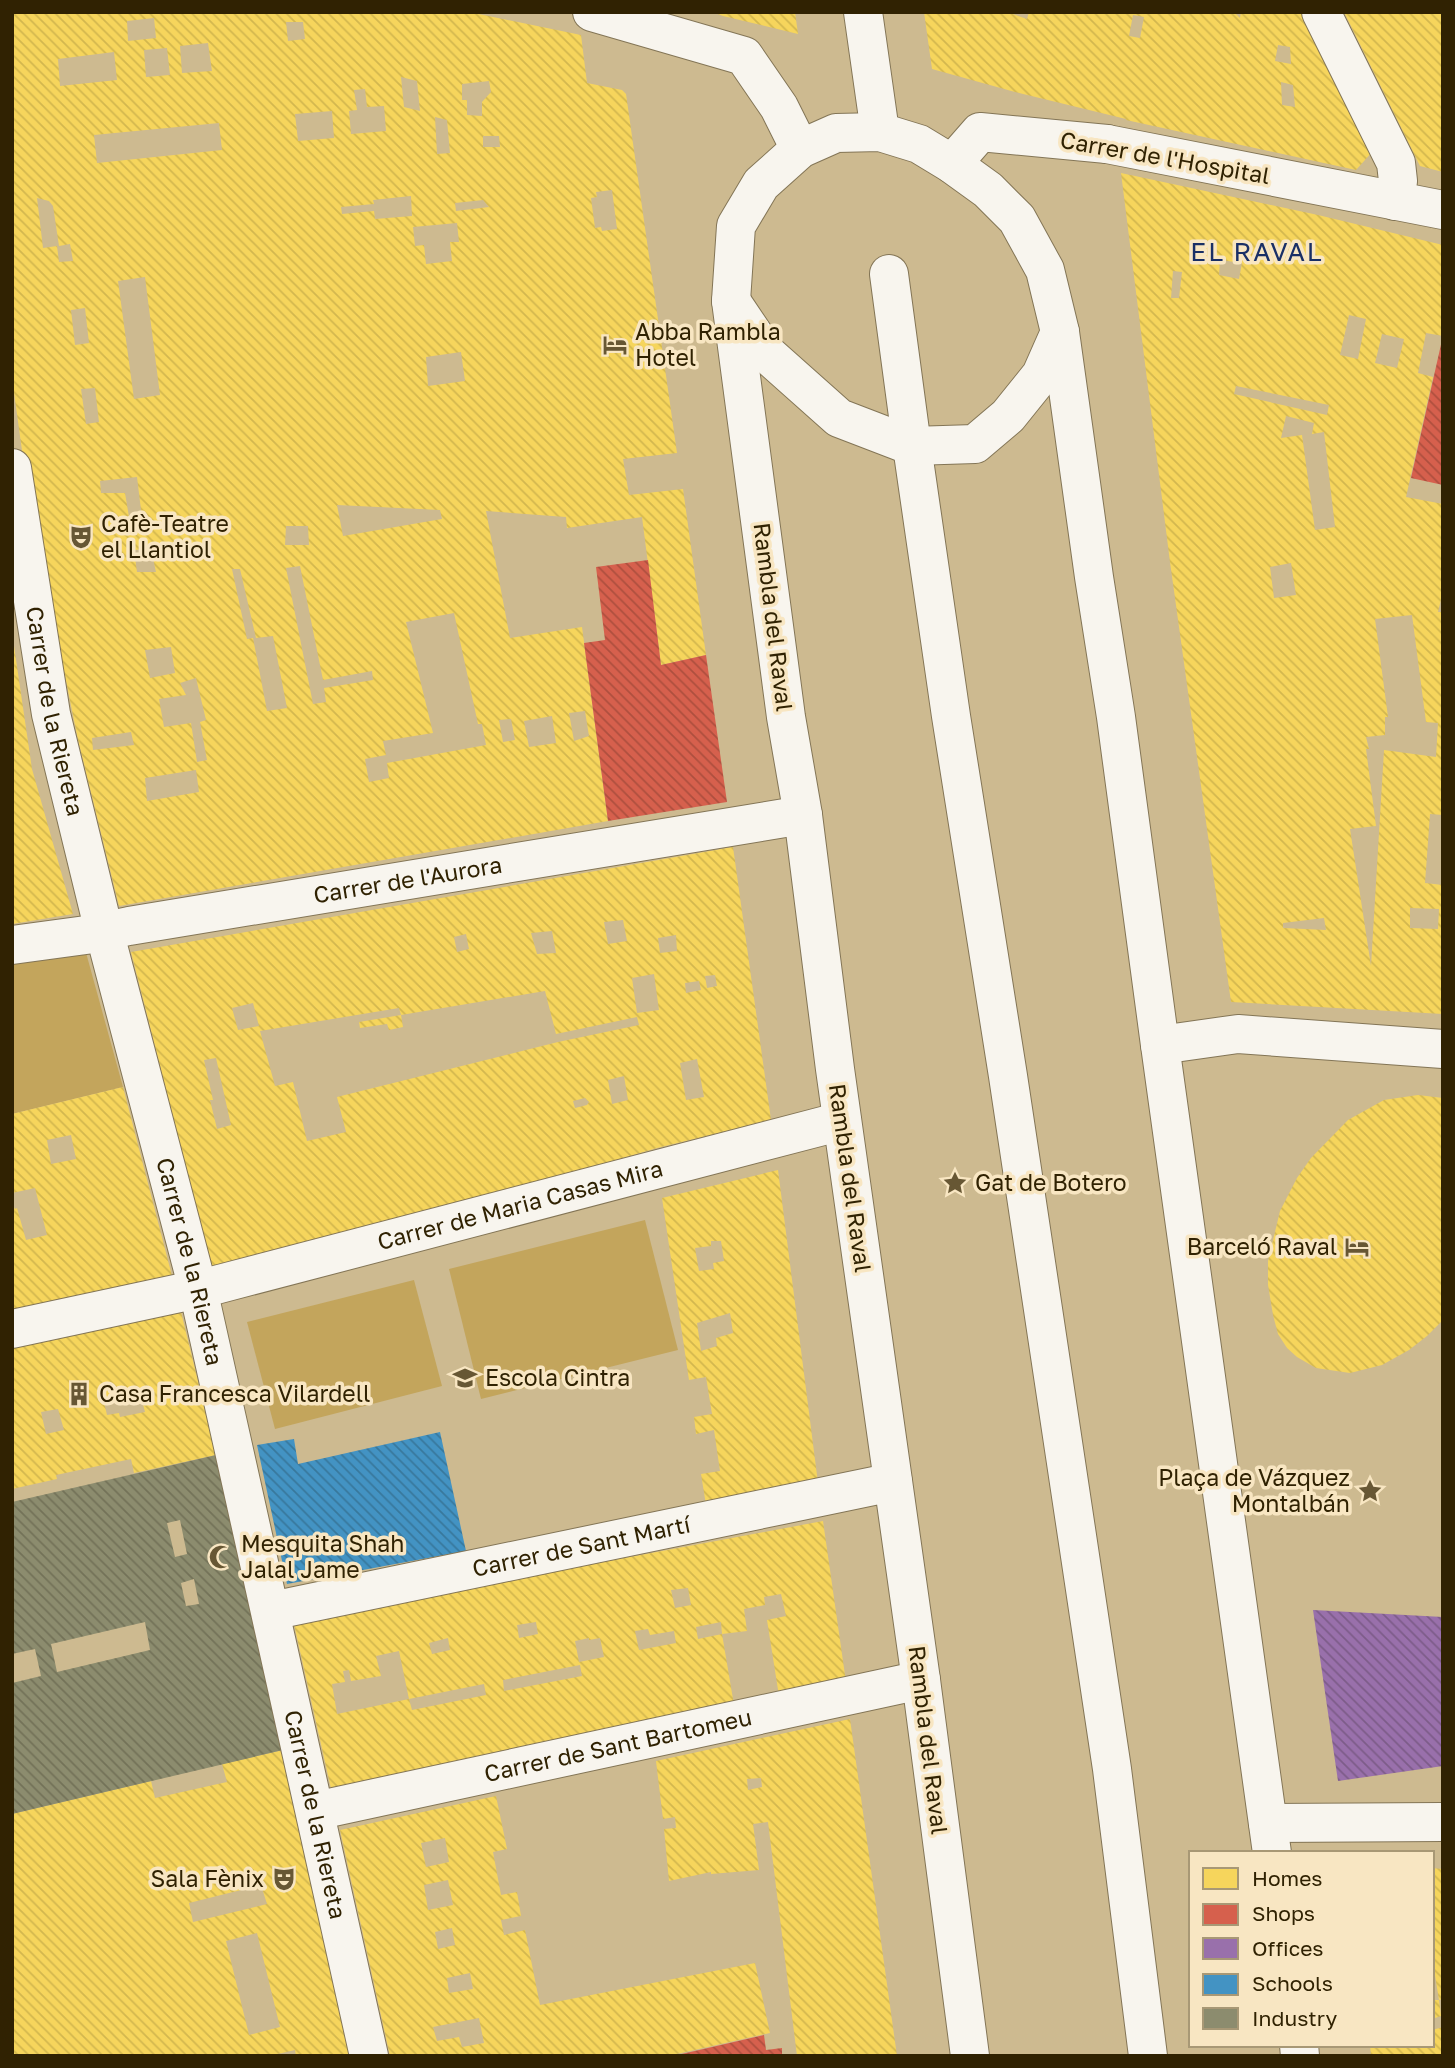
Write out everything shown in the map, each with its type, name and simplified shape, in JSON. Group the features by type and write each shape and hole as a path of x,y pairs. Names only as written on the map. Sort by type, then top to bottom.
{"street":[{"path":"592,12 744,56 779,107 800,149 836,133 880,132 919,144 988,190 1017,219 1045,271 1060,332 1116,717 1270,1838 1443,1822"},
{"path":"863,12 880,132"},
{"path":"1321,12 1396,163 1398,181 1395,201"},
{"name":"Carrer de l'Hospital","path":"952,164 980,132 1107,144 1443,210"},
{"name":"Rambla del Raval","path":"800,149 761,184 736,226 732,301 786,717 803,815 842,1121 921,1680 970,2056"},
{"path":"890,274 951,716 1112,1769 1148,2056"},
{"path":"732,301 766,353 839,418 912,446 975,444 1008,416 1041,375 1060,332"},
{"name":"Carrer de la Riereta","path":"12,468 51,714 198,1289 369,2056"},
{"name":"Carrer de l'Aurora","path":"12,945 803,815"},
{"path":"1160,1045 1238,1034 1443,1049"},
{"name":"Carrer de Maria Casas Mira","path":"12,1329 198,1289 842,1121"},
{"name":"Carrer de Sant Martí","path":"271,1611 893,1482"},
{"name":"Carrer de Sant Bartomeu","path":"315,1811 921,1680"}],"shaded area":[{"path":"85,949 123,1087 12,1114 12,962"},
{"path":"645,1220 678,1350 481,1399 449,1269"},
{"path":"414,1280 442,1386 275,1429 247,1322"}],"building: Homes":[{"path":"12,12 469,12 581,35 587,83 622,90 626,94 677,453 623,459 629,495 683,489 706,655 661,665 642,517 567,528 566,517 486,511 510,638 582,627 608,821 119,906 78,740 28,494 12,378","holes":["154,18 156,38 128,41 127,21","286,22 303,22 305,39 288,41","208,43 212,71 182,73 180,46","167,48 170,75 146,77 144,50","114,52 117,80 60,86 58,59","401,77 417,81 420,111 404,107","489,81 491,92 482,102 482,116 467,115 467,100 462,100 462,84","365,89 367,107 384,106 386,131 351,134 349,111 357,110 354,90","332,111 334,138 298,141 295,114","435,117 447,120 450,153 437,154","219,123 222,150 97,163 94,135","483,136 499,136 500,147 483,147","612,190 617,229 602,231 601,227 595,228 591,198 597,197 596,192","411,196 412,216 375,219 374,211 342,214 341,207 374,204 373,200","37,198 49,201 53,206 59,246 70,244 73,261 59,262 57,246 43,248","483,200 489,207 456,211 455,203","457,223 459,242 450,242 452,261 426,264 424,245 415,246 413,227","145,277 160,395 134,399 118,281","85,308 89,343 75,345 71,310","461,352 465,381 428,386 426,357","95,388 99,422 86,424 81,389","137,477 142,518 129,517 125,493 101,493 100,481","337,505 440,510 442,519 343,536","286,526 308,526 309,545 285,545","151,549 156,572 137,572 134,550","300,566 323,680 372,671 373,680 324,688 326,702 313,704 286,568","232,569 240,569 256,638 273,636 287,708 267,711 253,638 247,639","454,613 478,724 482,724 486,745 387,763 389,778 369,782 365,759 386,755 383,741 433,733 406,622","171,647 175,673 150,678 145,650","196,678 206,720 200,722 207,760 197,762 191,723 164,727 159,699 186,695 180,683","585,711 589,736 574,741 569,713","552,716 556,743 529,747 524,721","511,719 515,740 503,742 499,720","131,732 134,745 93,750 92,738","196,770 199,792 147,801 145,778"]},
{"path":"712,12 795,12 798,34 723,16"},
{"path":"924,12 1007,12 1027,19 1029,12 1234,12 1240,18 1241,12 1302,12 1373,151 1356,170 1126,120 932,69","holes":["1133,15 1144,17 1140,38 1129,36","1278,45 1290,47 1291,64 1275,61","1281,82 1293,85 1295,107 1282,105"]},
{"path":"1344,12 1443,12 1443,172 1420,166"},
{"path":"1121,173 1443,245 1443,336 1426,333 1418,373 1433,377 1406,497 1443,504 1443,591 1438,612 1443,612 1443,815 1430,814 1425,883 1443,885 1443,1014 1231,1002 1170,562","holes":["1220,260 1242,263 1239,279 1219,275","1173,271 1182,272 1179,298 1171,298","1349,315 1366,319 1358,359 1340,355","1382,334 1404,339 1397,368 1375,363","1236,386 1329,405 1327,415 1234,394","1286,416 1314,423 1312,434 1324,432 1335,527 1315,530 1302,435 1281,438","1291,563 1296,595 1274,598 1270,567","1412,615 1426,722 1438,723 1436,757 1384,750 1371,966 1350,829 1376,826 1366,737 1385,735 1385,717 1388,717 1375,619","1410,908 1439,909 1438,929 1410,928","1324,918 1326,930 1283,928 1283,923"]},
{"path":"12,646 32,769 73,914 12,924"},
{"path":"733,847 771,1120 211,1266 131,952","holes":["623,920 627,941 608,944 604,922","552,931 556,953 537,954 531,933","466,934 469,949 457,952 454,937","676,935 677,951 660,953 658,938","654,974 659,1010 637,1013 632,978","715,975 717,986 707,988 705,976","699,981 701,990 686,993 685,983","545,991 556,1034 637,1017 639,1025 558,1042 337,1097 346,1132 307,1141 293,1082 275,1086 260,1031 399,1008 401,1015","253,1003 259,1026 238,1030 232,1008","216,1058 231,1125 217,1129 210,1100 213,1100 204,1060","697,1059 704,1097 686,1100 680,1063","624,1076 628,1100 612,1104 608,1080","585,1098 589,1102 575,1108 573,1101"]},
{"path":"401,1015 403,1027 389,1030 387,1024 360,1028 359,1022"},
{"path":"123,1087 172,1276 12,1310 12,1203 15,1209 17,1208 26,1240 47,1235 35,1188 12,1193 12,1114","holes":["71,1135 76,1159 51,1164 47,1140"]},
{"name":"Barceló Raval","path":"1418,1095 1443,1098 1443,1320 1409,1350 1382,1365 1350,1373 1316,1368 1287,1348 1278,1334 1273,1315 1268,1285 1268,1261 1280,1211 1311,1158 1348,1120 1384,1100"},
{"path":"778,1170 818,1483 706,1505 701,1474 720,1471 714,1430 696,1434 694,1417 712,1414 706,1377 689,1380 662,1198","holes":["711,1241 721,1241 724,1261 713,1263 714,1269 699,1271 695,1248 711,1246","730,1313 733,1333 716,1338 717,1346 701,1351 697,1323"]},
{"name":"Casa Francesca Vilardell","path":"181,1312 216,1455 134,1473 131,1459 56,1475 57,1479 12,1489 12,1348","holes":["139,1389 145,1412 120,1417 119,1413 107,1415 103,1398","58,1409 64,1430 46,1434 41,1412"]},
{"path":"823,1521 846,1682 779,1696 767,1620 786,1616 781,1594 764,1597 765,1605 744,1609 747,1631 722,1634 734,1705 332,1793 293,1620","holes":["688,1588 691,1605 675,1608 671,1590","536,1622 538,1634 519,1638 517,1625","721,1622 722,1634 698,1639 696,1627","648,1629 650,1635 674,1631 676,1643 639,1650 635,1631","448,1638 450,1650 432,1654 429,1643","600,1638 604,1657 579,1662 575,1641","399,1651 409,1699 337,1714 332,1684 345,1682 343,1671 349,1670 351,1681 381,1676 376,1656","580,1665 582,1676 504,1691 503,1680","484,1684 486,1695 412,1710 409,1699"]},
{"path":"850,1719 897,2056 797,2056 768,1822 753,1824 759,1870 711,1872 669,1881 664,1829 676,1828 675,1817 663,1819 656,1761","holes":["761,1778 762,1787 748,1790 747,1779"]},
{"path":"283,1750 351,2056 296,2056 295,2050 269,2056 12,2056 12,1814 151,1781 155,1798 227,1782 222,1764","holes":["261,1885 267,1904 193,1922 189,1903","257,1933 280,2027 249,2035 226,1941"]},
{"path":"496,1796 507,1849 493,1852 501,1895 517,1892 521,1916 501,1920 504,1935 525,1930 540,2005 755,1963 770,2033 668,2056 390,2056 340,1830","holes":["445,1838 449,1862 426,1867 421,1843","448,1880 453,1905 428,1910 424,1885","452,1928 455,1945 438,1949 435,1932","470,1973 473,1989 449,1993 447,1978","479,2018 484,2043 462,2047 459,2037 437,2041 433,2027"]},
{"path":"1434,1868 1443,1869 1443,1999 1439,2000 1434,1969"},
{"path":"1434,2000 1439,2000 1441,2016 1434,2018"},
{"path":"1443,2027 1443,2056 1371,2056 1370,2047 1434,2047 1434,2029"}],"building: Shops":[{"path":"1443,340 1443,485 1411,478"},
{"path":"648,560 661,665 706,655 727,802 608,821 584,643 605,640 596,567"},
{"path":"764,2035 766,2050 782,2048 782,2056 673,2056"}],"building: Offices":[{"path":"1313,1610 1443,1617 1443,1766 1338,1781"}],"building: Schools":[{"path":"440,1432 466,1551 287,1584 257,1445 294,1439 298,1464"}],"building: Industry":[{"path":"216,1455 283,1750 12,1814 12,1683 41,1676 35,1649 12,1654 12,1502","holes":["180,1520 187,1554 175,1557 167,1523","194,1579 199,1604 186,1606 181,1583","145,1622 150,1650 57,1672 51,1644"]}],"place":[{"name":"Abba Rambla Hotel","path":"615,345"},
{"name":"Cafè-Teatre el Llantiol","path":"81,537"},
{"name":"Gat de Botero","path":"955,1183"},
{"name":"Barceló Raval","path":"1357,1247"},
{"name":"Escola Cintra","path":"465,1378"},
{"name":"Casa Francesca Vilardell","path":"79,1394"},
{"name":"Plaça de Vázquez Montalbán","path":"1370,1491"},
{"name":"Mesquita Shah Jalal Jame","path":"221,1557"},
{"name":"Sala Fènix","path":"284,1879"}],"district":[{"name":"EL RAVAL","path":"1257,252"}]}
